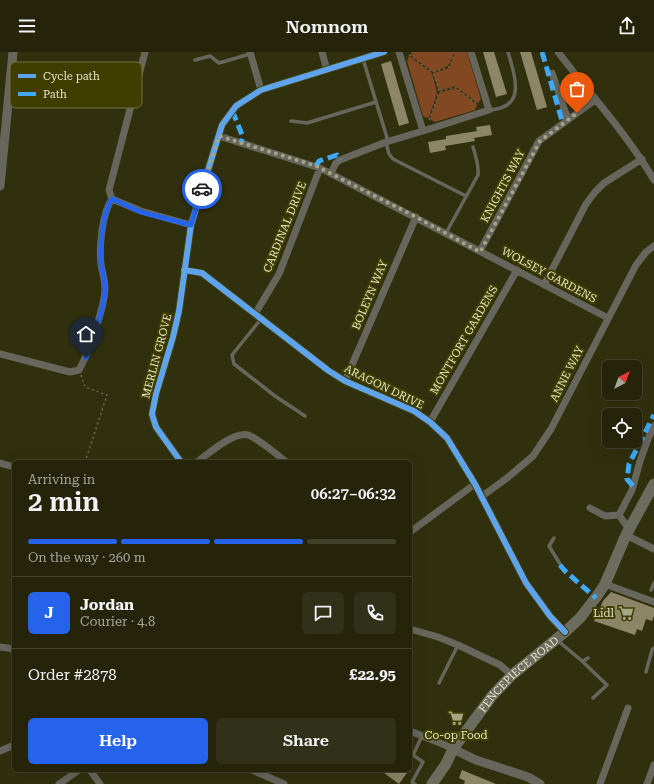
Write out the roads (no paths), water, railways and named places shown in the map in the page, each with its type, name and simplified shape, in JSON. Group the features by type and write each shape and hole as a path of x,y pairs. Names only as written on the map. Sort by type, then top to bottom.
{"main road":[{"name":"FENCEPIECE ROAD","path":"432,784 446,764 452,749 488,701 512,675 582,620 604,584 629,531 654,484"}],"street":[{"path":"11,62 13,52"},
{"path":"142,64 145,52"},
{"path":"322,52 327,70"},
{"name":"MERLIN GROVE","path":"180,460 156,427 152,414 156,394 180,311 184,270 191,225 222,125 236,106 261,90 384,52"},
{"path":"399,52 423,131"},
{"path":"331,173 336,163 340,160 387,142 488,110 471,52"},
{"path":"558,52 642,159 654,180"},
{"path":"250,53 261,90"},
{"path":"0,186 4,109 10,71"},
{"path":"552,73 568,120"},
{"name":"KNIGHTS WAY","path":"480,252 540,141 595,100"},
{"path":"0,354 70,372 79,370 86,358 101,311 105,290 100,244 104,222 112,199 109,190 130,108"},
{"name":"WOLSEY GARDENS","path":"219,136 320,168 331,173 608,318"},
{"path":"544,285 586,204 595,192 604,183 642,159"},
{"name":"CARDINAL DRIVE","path":"258,316 279,274 320,168"},
{"path":"112,199 141,212 191,225"},
{"name":"BOLEYN WAY","path":"345,381 416,217"},
{"name":"ANNE WAY","path":"481,497 507,478 532,456 551,429 636,265 646,252 654,246"},
{"name":"ARAGON DRIVE","path":"184,270 202,273 345,381 414,411 430,422 447,438 475,484 526,583 550,616 561,636"},
{"name":"MONTFORT GARDENS","path":"430,422 517,270"},
{"path":"619,516 632,490 640,461 654,426"},
{"path":"200,460 235,436 248,435 263,444 283,460"},
{"path":"0,463 12,466"},
{"path":"412,531 475,484"},
{"path":"590,508 605,516 619,516"},
{"path":"619,516 629,531 654,549"},
{"path":"604,584 654,602"},
{"path":"412,630 438,637 458,645 500,665 512,675"},
{"path":"0,647 12,649"},
{"path":"600,784 628,708"},
{"path":"412,732 446,744 452,749 476,760 527,781 540,784"},
{"path":"0,750 12,746"},
{"path":"647,784 654,765"},
{"path":"59,784 76,772"},
{"path":"91,772 100,784"},
{"path":"257,772 284,784"}],"lane":[{"path":"488,110 504,108 511,101 515,92 517,84 508,52"},
{"path":"195,60 210,56 219,63 250,53"},
{"path":"362,59 376,102 389,154 393,159 466,196"},
{"path":"291,121 307,123 376,102"},
{"path":"446,233 478,175 478,164 473,148"},
{"path":"258,316 232,355 234,364 275,396 305,416"},
{"path":"554,538 549,546 560,564"},
{"path":"651,590 654,583"},
{"path":"561,636 607,685 593,698"},
{"path":"439,683 458,645"},
{"path":"646,672 652,650 654,648"},
{"path":"582,660 583,661 588,658"},
{"path":"415,784 412,782 423,762 413,755 422,736"}],"place":[{"name":"Lidl","path":"626,613"},
{"name":"Co-op Food","path":"456,718"}]}
